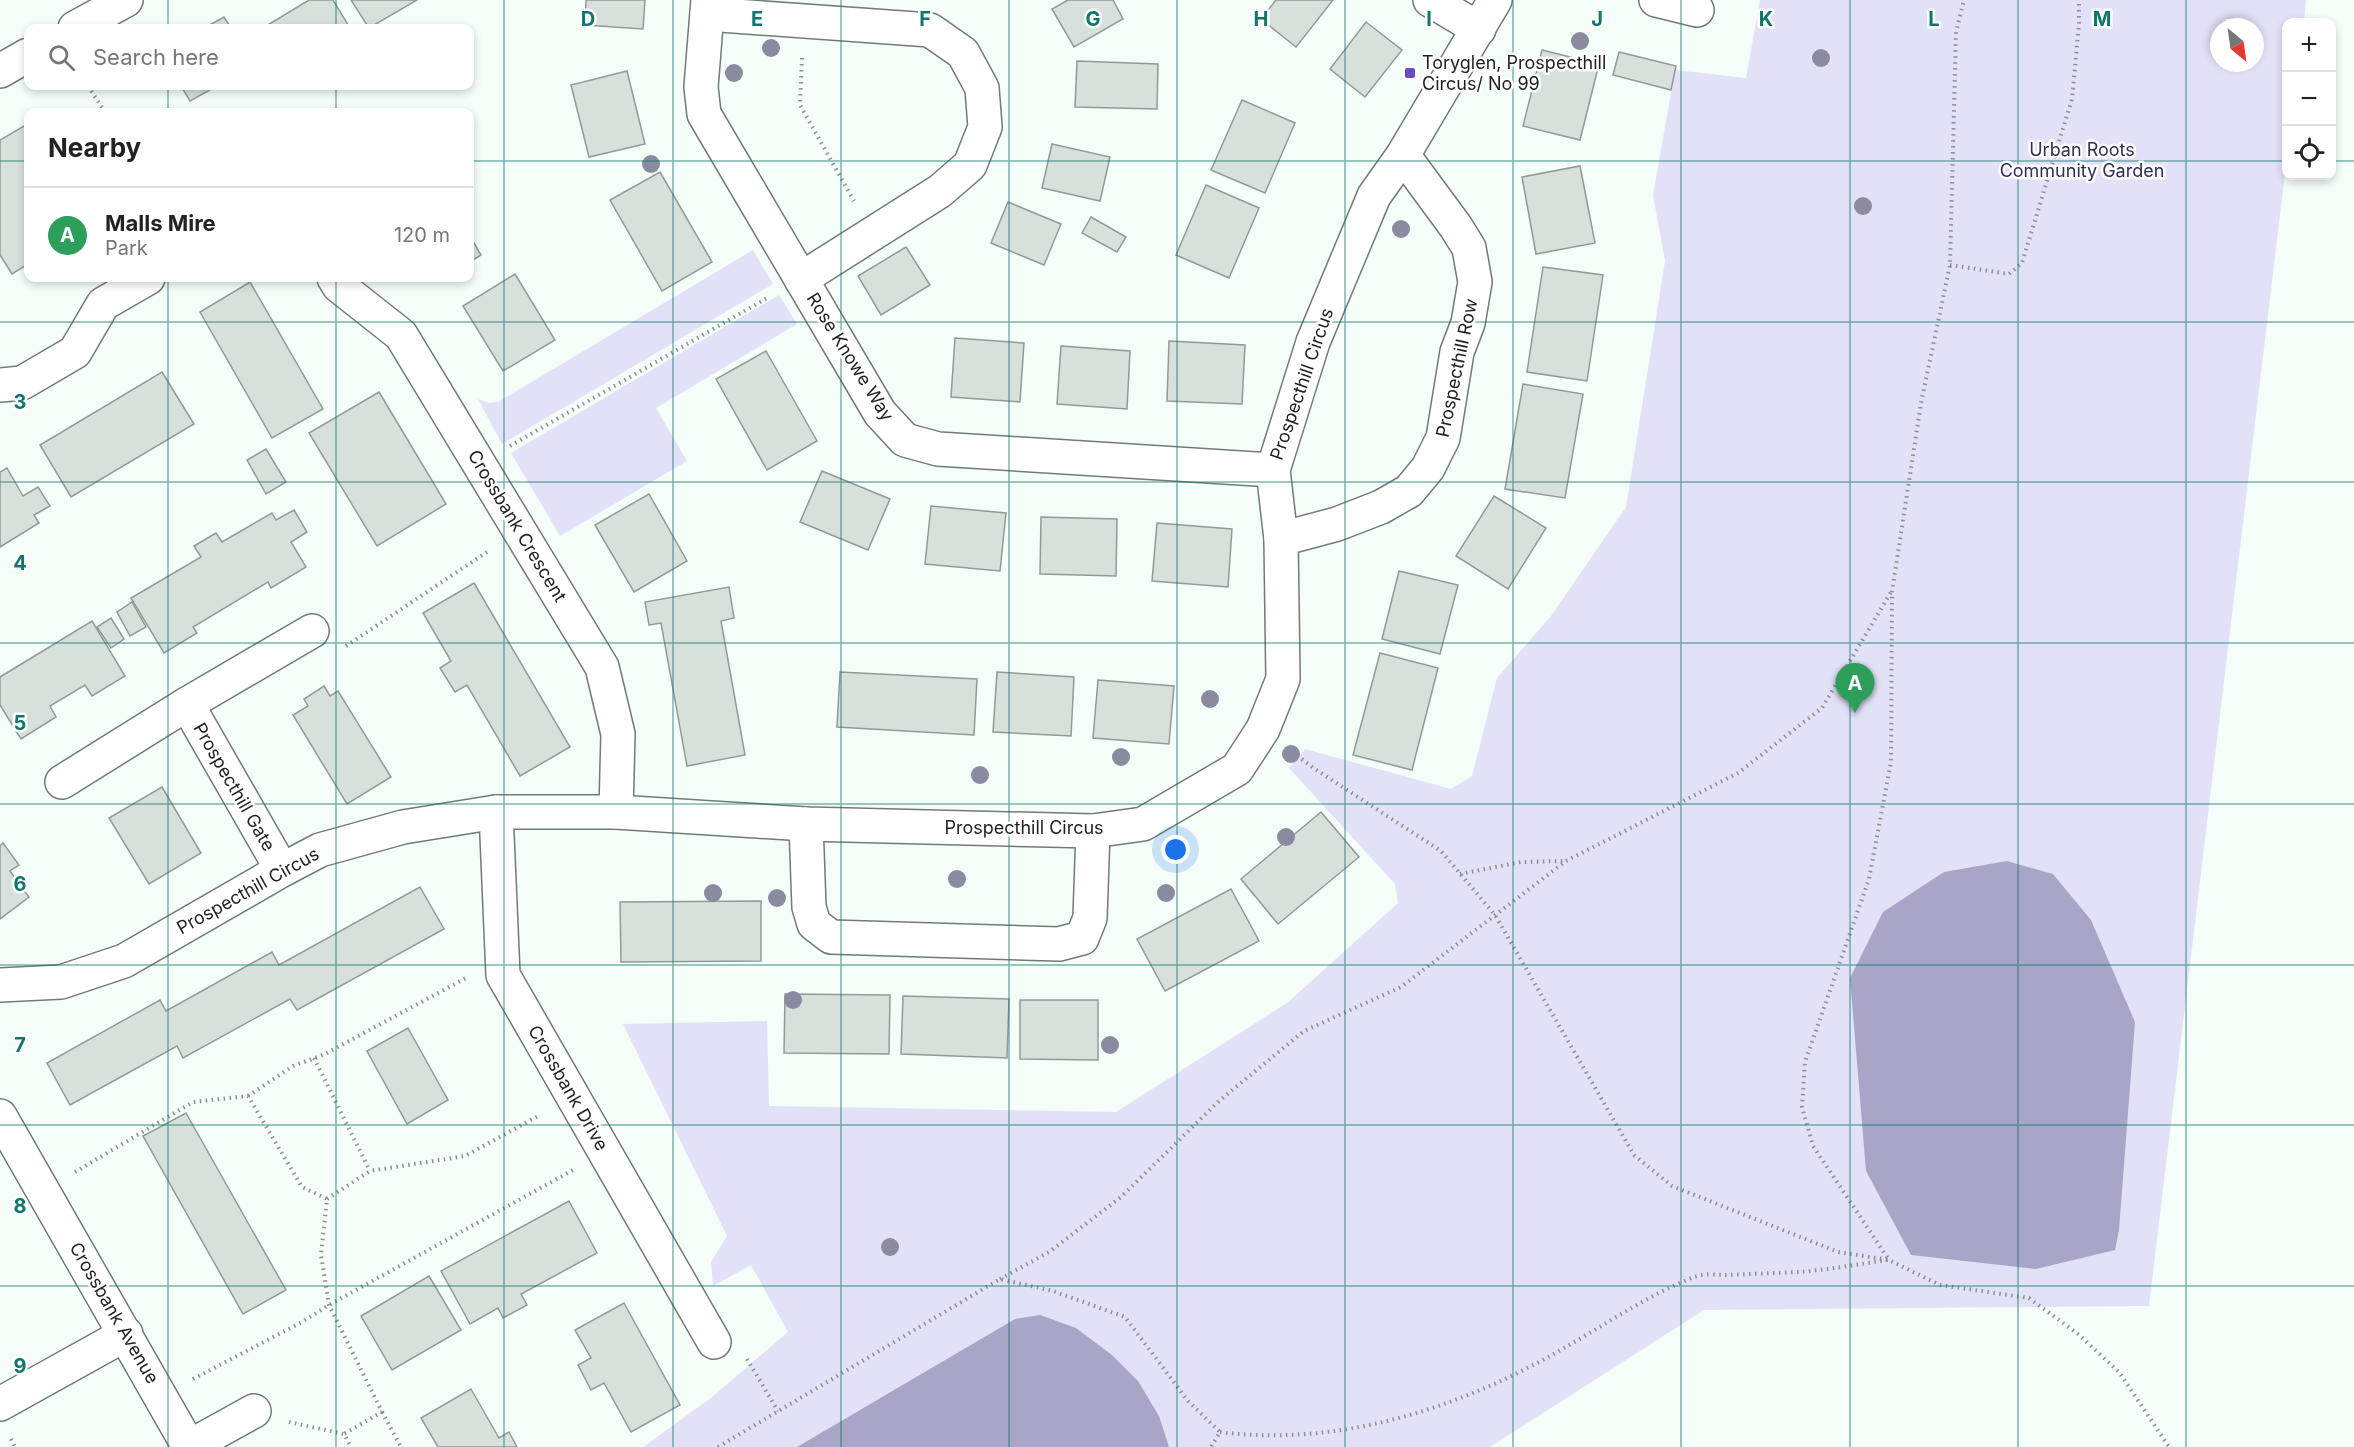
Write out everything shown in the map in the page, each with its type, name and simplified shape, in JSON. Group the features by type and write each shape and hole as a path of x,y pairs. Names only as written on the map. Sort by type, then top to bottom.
{"street":[{"path":"82,24 126,0"},
{"path":"1430,0 1479,29"},
{"name":"Prospecthill Circus","path":"0,985 61,982 124,961 320,850 403,827 496,812 616,812 806,824 1093,831 1143,824 1237,769 1263,729 1283,679 1281,539 1273,470 1317,332 1374,196 1402,155 1495,0"},
{"path":"1656,0 1697,10"},
{"path":"707,7 803,21 930,30 963,53 982,88 985,127 970,165 940,191 801,279"},
{"name":"Rose Knowe Way","path":"707,7 701,87 704,114 880,413 905,440 938,449 1273,470"},
{"path":"0,71 24,57"},
{"name":"Prospecthill Row","path":"1281,539 1337,525 1381,507 1409,491 1428,468 1443,438 1457,352 1468,323 1475,282 1469,248 1456,226 1402,155"},
{"path":"0,385 22,383 75,352 103,304 141,282"},
{"name":"Crossbank Crescent","path":"336,282 401,335 602,667 618,734 616,812"},
{"name":"Prospecthill Gate","path":"62,782 187,704 312,631"},
{"name":"Prospecthill Gate","path":"187,704 282,870"},
{"name":"Crossbank Drive","path":"496,812 503,975 714,1342"},
{"path":"806,824 809,907 814,924 831,937 1059,944 1082,938 1090,918 1093,831"},
{"name":"Crossbank Avenue","path":"0,1116 162,1396 189,1447 254,1411"},
{"path":"0,1404 126,1334"}],"path":[{"path":"1889,1260 1814,1146 1802,1107 1805,1062 1869,879 1891,762 1892,591 1921,403 1950,265 1956,32 1964,0"},
{"path":"1950,265 2009,274 2022,263 2072,99 2079,0"},
{"path":"803,21 800,105 873,233"},
{"path":"91,90 102,108"},
{"path":"479,464 801,279"},
{"path":"312,631 335,654 519,530"},
{"path":"718,1447 1049,1252 1121,1197 1219,1101 1304,1031 1401,987 1566,861 1738,773 1822,708 1892,591"},
{"path":"1263,729 1315,769 1441,851 1495,915 1634,1155 1672,1186 1838,1252 1889,1260 1940,1285 2029,1298 2078,1335 2119,1372 2169,1447"},
{"path":"1460,874 1521,862 1566,861"},
{"path":"43,1191 193,1102 248,1096 293,1066 323,1055 466,978 502,962"},
{"path":"314,1058 370,1171"},
{"path":"248,1096 302,1187 327,1198"},
{"path":"327,1198 370,1171 465,1156 573,1097"},
{"path":"162,1396 302,1322 328,1305 605,1152"},
{"path":"327,1198 321,1255 328,1305 401,1447"},
{"path":"1000,1279 1053,1291 1125,1317 1188,1401 1220,1432 1245,1436 1329,1433 1400,1420 1458,1401 1490,1388 1558,1352 1642,1302 1697,1276 1801,1271 1889,1260"},
{"path":"714,1342 746,1357 778,1411"},
{"path":"254,1411 313,1429 344,1434 381,1412"},
{"path":"1211,1447 1220,1432"},
{"path":"344,1434 351,1447"}],"green space":[{"name":"Urban Roots Community Garden","path":"1760,0 2306,0 2304,18 2282,18 2282,180 2284,180 2149,1306 1704,1310 1490,1447 643,1447 711,1398 788,1332 751,1265 713,1286 711,1262 727,1236 623,1024 767,1021 769,1106 1116,1112 1287,1003 1398,903 1395,884 1289,768 1305,749 1451,789 1472,776 1497,678 1551,616 1626,507 1665,261 1653,195 1675,70 1746,78"},
{"path":"753,250 773,284 502,444 478,399 489,403 498,402"},
{"path":"779,295 797,324 656,408 687,461 560,536 511,453"}],"shaded area":[{"path":"2007,861 2053,874 2091,920 2135,1022 2119,1230 2115,1250 2036,1269 1911,1255 1866,1171 1850,978 1883,912 1944,872"},
{"path":"1040,1315 1076,1328 1112,1355 1138,1381 1159,1416 1169,1447 797,1447 1015,1319"}],"building":[{"path":"309,0 333,0 348,24 269,24"},
{"path":"351,0 417,0 376,24 366,24"},
{"path":"586,0 645,0 643,29 585,25"},
{"path":"1068,0 1113,0 1123,19 1074,47 1052,9"},
{"path":"1276,0 1333,0 1296,47 1261,19"},
{"path":"224,17 228,24 211,24"},
{"path":"1366,22 1402,50 1365,97 1330,69"},
{"path":"1542,50 1599,64 1580,140 1523,126"},
{"path":"1619,52 1676,66 1671,90 1613,75"},
{"path":"1077,61 1158,64 1157,109 1075,107"},
{"path":"627,71 645,144 589,157 571,85"},
{"path":"183,90 210,90 190,101"},
{"path":"1242,100 1295,123 1265,193 1211,170"},
{"path":"24,126 24,266 12,274 0,255 0,140"},
{"path":"1052,144 1110,157 1100,201 1042,188"},
{"path":"1580,166 1595,243 1536,254 1522,177"},
{"path":"660,172 712,262 662,291 610,200"},
{"path":"1206,185 1259,208 1229,278 1176,255"},
{"path":"1008,202 1061,224 1044,265 991,243"},
{"path":"1091,217 1126,237 1117,252 1082,233"},
{"path":"474,243 481,255 474,259"},
{"path":"906,247 930,285 881,315 858,276"},
{"path":"1543,267 1603,275 1587,381 1527,372"},
{"path":"515,274 555,340 503,371 463,306"},
{"path":"250,282 323,409 272,438 200,312"},
{"path":"955,338 1024,343 1020,402 951,397"},
{"path":"1169,341 1245,345 1242,404 1167,401"},
{"path":"1061,346 1130,351 1127,409 1057,404"},
{"path":"766,351 817,441 767,470 716,379"},
{"path":"162,372 194,424 71,497 40,445"},
{"path":"1523,384 1583,394 1565,498 1505,489"},
{"path":"379,392 446,504 377,546 309,433"},
{"path":"266,449 286,482 266,494 247,460"},
{"path":"7,468 23,496 38,487 50,506 34,515 39,523 0,547 0,472"},
{"path":"822,471 890,499 868,550 800,522"},
{"path":"649,494 687,561 634,592 595,525"},
{"path":"1494,496 1546,528 1508,589 1456,556"},
{"path":"931,506 1006,513 1000,571 925,564"},
{"path":"294,510 307,532 291,542 306,567 271,588 268,582 193,627 197,633 164,653 131,598 201,557 194,546 216,533 222,542 272,513 276,520"},
{"path":"1041,517 1117,519 1116,576 1040,574"},
{"path":"1157,523 1232,529 1228,587 1152,581"},
{"path":"1399,571 1458,585 1440,654 1382,639"},
{"path":"474,583 570,747 520,776 467,685 455,692 440,668 451,661 423,613"},
{"path":"729,587 734,618 721,621 745,755 687,766 661,623 649,625 645,602"},
{"path":"132,602 146,627 130,636 117,612"},
{"path":"111,618 124,639 111,648 97,627"},
{"path":"92,621 125,676 92,696 85,685 50,706 56,717 21,739 0,705 0,677"},
{"path":"1380,653 1438,668 1412,770 1353,755"},
{"path":"840,672 977,679 974,735 837,727"},
{"path":"997,672 1074,677 1071,736 993,732"},
{"path":"1098,680 1174,686 1169,744 1093,738"},
{"path":"324,686 330,696 338,691 391,777 347,804 293,715 308,706 304,699"},
{"path":"162,787 201,853 149,884 109,818"},
{"path":"1321,812 1359,857 1278,924 1241,879"},
{"path":"3,843 19,865 10,871 29,897 0,919 0,846"},
{"path":"420,887 444,929 297,1010 290,999 183,1058 177,1046 70,1105 47,1063 160,1000 166,1011 272,952 279,965"},
{"path":"1231,889 1259,941 1165,991 1137,939"},
{"path":"761,901 761,961 621,962 620,902"},
{"path":"785,994 890,995 889,1054 784,1053"},
{"path":"903,996 1009,999 1007,1058 901,1054"},
{"path":"1020,1000 1098,1000 1098,1060 1020,1059"},
{"path":"408,1028 448,1100 407,1124 367,1051"},
{"path":"186,1113 286,1290 243,1314 143,1136"},
{"path":"569,1201 597,1253 521,1294 527,1305 503,1318 498,1308 470,1324 441,1271"},
{"path":"429,1276 461,1330 392,1370 361,1316"},
{"path":"624,1303 680,1405 631,1432 604,1383 591,1390 578,1365 591,1358 575,1330"},
{"path":"471,1389 499,1438 509,1432 517,1447 438,1447 421,1418"}],"place":[{"name":"Toryglen, Prospecthill Circus/ No 99","path":"1410,73"},
{"name":"Malls Mire","path":"1855,713"}]}
